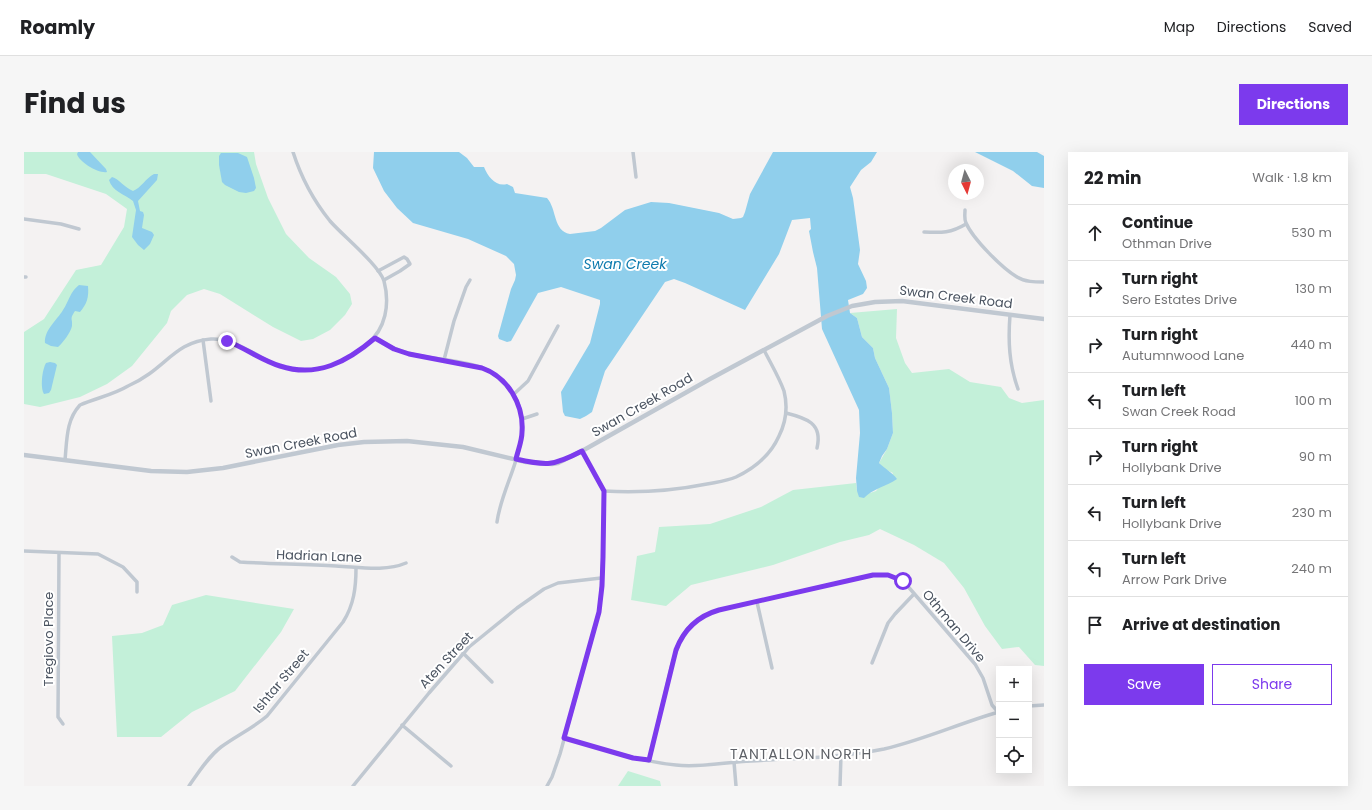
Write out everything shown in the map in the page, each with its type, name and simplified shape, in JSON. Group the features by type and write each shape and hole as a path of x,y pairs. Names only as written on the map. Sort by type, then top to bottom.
{"street":[{"path":"65,460 68,427 75,410 80,406 126,387 149,374 183,347 203,340 211,339 227,341 279,366 308,370 332,366 357,352 375,338 383,324 386,310 387,295 384,280 378,270 323,212 303,180 293,152"},
{"path":"633,152 636,176"},
{"path":"965,210 966,224 982,245 1010,271 1017,277 1027,281 1044,282"},
{"path":"24,218 61,224 79,229"},
{"path":"924,232 951,232 966,224"},
{"path":"378,270 400,258 404,257 407,259 410,264 384,280"},
{"path":"444,360 454,321 466,286 470,280"},
{"name":"Swan Creek Road","path":"24,455 151,471 188,472 231,467 338,445 385,441 423,442 447,445 534,463 552,464 558,463 582,451 710,379 836,311 862,304 902,301 1044,319"},
{"path":"1010,315 1009,350 1014,379 1018,389"},
{"path":"514,394 528,381 558,326"},
{"path":"375,338 402,352 487,370 499,378 514,394 522,419 522,436 516,459 498,509 497,522"},
{"path":"203,340 211,401"},
{"path":"604,491 667,491 709,484 735,477 753,467 767,455 778,438 784,424 786,413 784,392 778,376 764,350"},
{"path":"786,413 806,419 816,427 819,435 817,448"},
{"path":"522,419 537,414"},
{"path":"547,786 557,764 599,612 603,557 604,491 582,451"},
{"path":"24,551 98,554 123,567 137,582 137,592"},
{"name":"Tregiovo Place","path":"59,553 58,717 63,724"},
{"name":"Hadrian Lane","path":"232,557 240,562 356,568 387,568 400,566 406,563"},
{"name":"Ishtar Street","path":"189,786 206,763 220,748 268,716 343,622 353,600 356,581 356,568"},
{"name":"Othman Drive","path":"649,760 672,664 683,635 692,624 706,615 719,610 879,574 888,575 901,580 936,617 975,664 983,678 992,705 996,709"},
{"name":"Aten Street","path":"353,786 463,653 494,627 544,589 558,583 601,578"},
{"path":"872,663 888,623 914,594"},
{"path":"756,602 772,668"},
{"path":"463,653 492,682"},
{"path":"1032,706 1044,705"},
{"path":"564,738 633,758 686,766 841,755 884,748 996,713"},
{"path":"402,725 451,766"},
{"path":"840,786 841,755"},
{"path":"734,762 736,786"}],"green space":[{"path":"24,152 254,152 256,164 268,198 286,234 309,258 336,277 350,294 352,304 345,315 330,330 313,339 301,341 273,327 220,294 204,289 187,295 171,311 167,323 132,366 107,384 80,397 40,407 24,404 24,332 44,319 76,270 101,265 124,227 127,209 106,194 46,174 24,174"},
{"path":"897,309 896,338 905,363 912,373 949,369 970,382 1001,387 1009,398 1022,403 1044,400 1044,666 1035,665 1019,647 1002,649 985,626 964,588 944,563 914,545 880,529 869,535 840,542 773,565 691,585 666,606 631,600 637,556 655,552 659,527 710,524 761,507 793,490 856,483 857,491 867,494 876,491 880,486 887,484 893,473 884,469 879,463 887,449 893,433 889,388 875,358 873,348 862,337 857,318 850,313"},
{"path":"206,595 294,609 281,632 235,691 192,712 161,737 117,737 112,636 142,633 163,625 172,605"},
{"path":"628,771 660,781 661,786 618,786"}],"water":[{"path":"78,152 90,152 107,172 99,171 85,164 77,154"},
{"name":"Swan Creek","path":"374,152 459,152 467,158 474,167 484,167 490,178 496,183 503,185 507,184 513,187 515,193 547,198 561,229 570,234 595,231 625,210 651,202 669,203 719,213 733,219 741,218 745,212 750,194 773,152 877,152 871,162 861,170 850,187 853,198 860,250 858,264 866,281 867,288 863,294 848,300 850,313 857,318 862,337 873,348 875,358 889,388 893,433 887,449 879,463 897,479 871,492 864,498 859,497 856,478 860,433 859,410 822,329 817,268 809,231 811,229 810,218 792,220 779,254 745,310 674,279 665,282 605,371 592,412 580,419 565,416 563,412 561,392 590,343 600,300 561,287 538,293 511,341 507,342 499,339 498,336 516,275 514,264 506,256 468,239 413,223 397,208 384,191 373,168"},
{"path":"975,152 1037,152 1044,156 1044,188 1032,186 1013,171"},
{"path":"221,153 238,153 247,157 254,178 256,188 254,191 246,193 239,192 222,182 219,165 219,156"},
{"path":"154,174 158,174 157,180 138,201 140,211 143,212 144,215 142,228 152,232 154,235 150,244 144,250 132,237 136,210 133,201 116,190 109,180 112,177 115,178 133,191 139,188"},
{"path":"79,285 88,286 88,297 80,312 75,311 73,314 71,329 64,341 58,347 45,343 45,338 49,329"},
{"path":"50,362 57,365 51,390 49,393 44,394 42,388 43,374 46,363"}],"district":[{"name":"TANTALLON NORTH","path":"801,754"}],"route":[{"path":"227,341 237,344 279,366 300,370 332,366 357,352 375,338 394,349 409,354 482,368 492,372 499,378 517,399 521,414 522,433 516,459 534,463 552,464 558,463 582,451 604,491 602,586 599,612 564,738 596,746 633,758 649,760 676,650 681,638 688,628 699,619 719,610 873,575 879,574 894,576 903,581"}]}
